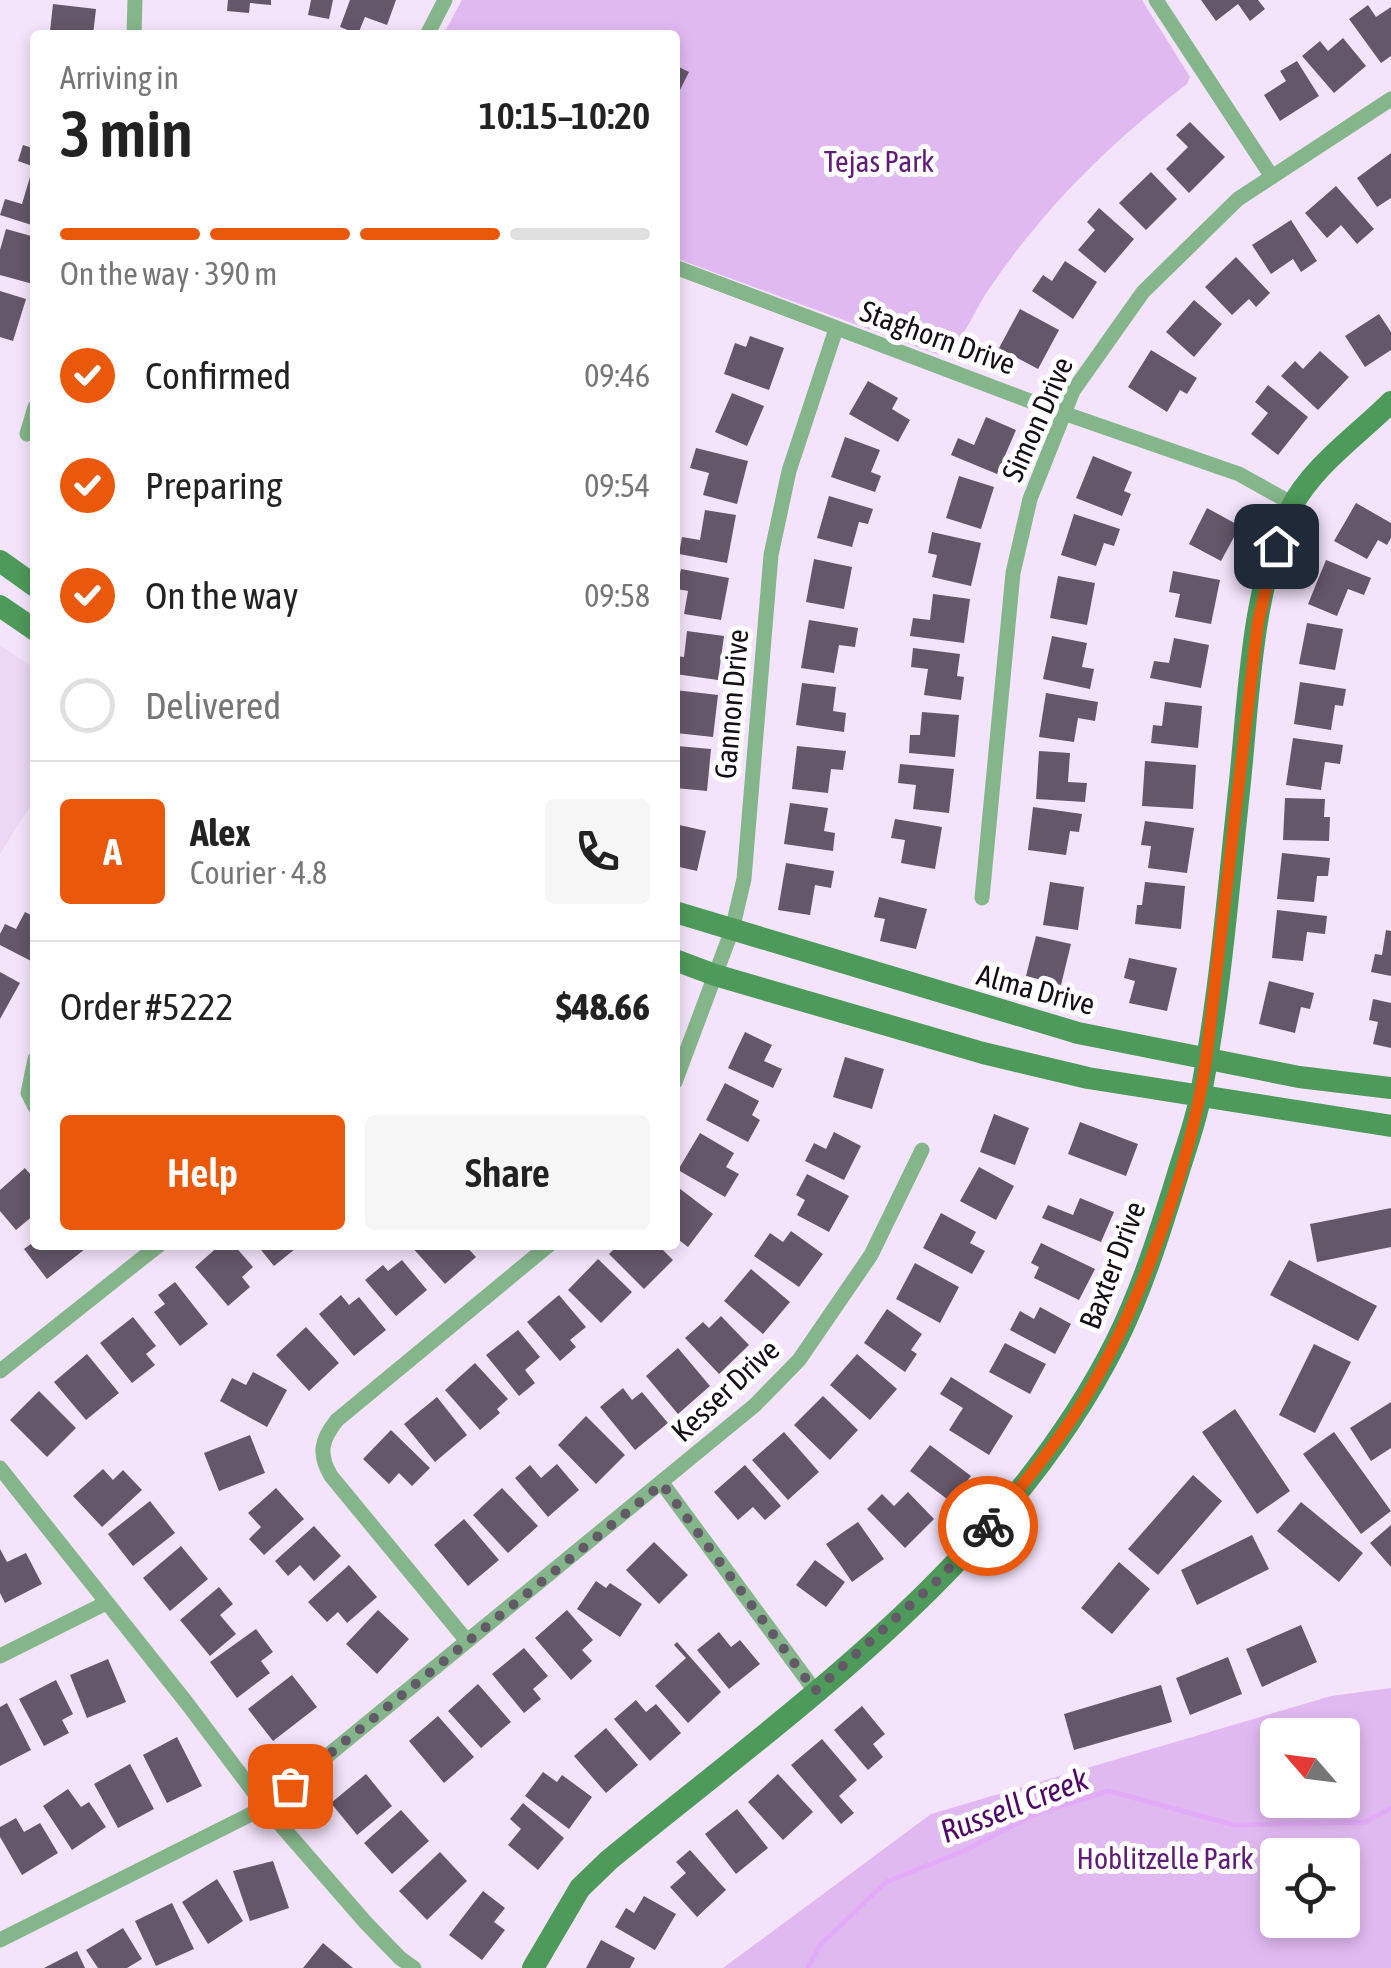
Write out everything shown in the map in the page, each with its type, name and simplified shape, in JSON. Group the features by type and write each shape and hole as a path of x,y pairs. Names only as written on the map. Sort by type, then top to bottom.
{"street":[{"path":"134,30 135,0"},
{"path":"430,30 445,0"},
{"path":"1156,0 1272,178"},
{"name":"Simon Drive","path":"982,898 1013,573 1030,499 1073,391 1143,292 1238,199 1391,99"},
{"name":"Staghorn Drive","path":"680,269 1238,474 1293,504"},
{"name":"Gannon Drive","path":"680,1068 732,930 744,879 771,554 789,470 836,329"},
{"name":"Baxter Drive","path":"534,1968 580,1888 609,1860 815,1691 957,1560 1018,1491 1074,1416 1118,1338 1156,1241 1200,1098 1267,574 1293,504 1330,460 1391,402"},
{"path":"27,434 30,424"},
{"path":"0,561 30,582"},
{"path":"0,606 30,627"},
{"name":"Alma Drive","path":"680,914 1078,1033 1299,1077 1391,1088"},
{"path":"680,962 983,1053 1088,1078 1391,1126"},
{"name":"Kesser Drive","path":"0,1940 264,1807 755,1405 799,1360 872,1255 922,1150"},
{"path":"0,1370 147,1250"},
{"path":"467,1641 331,1476 322,1461 321,1448 326,1433 337,1420 543,1250"},
{"path":"0,1468 264,1807 366,1923 414,1968"},
{"path":"662,1484 815,1691"},
{"path":"0,1656 106,1602"}],"shaded area":[{"path":"0,645 30,666 30,806 0,854"}],"green space":[{"name":"Tejas Park","path":"462,0 1142,0 1190,77 1187,84 1131,130 1055,204 1010,259 962,335 939,355 680,260 680,30 446,30"},
{"name":"Hoblitzelle Park","path":"1391,1688 1391,1968 723,1968 931,1814 1331,1696"}],"building":[{"path":"228,0 271,0 271,5 250,3 249,13 227,11"},
{"path":"311,0 333,0 329,19 308,15"},
{"path":"350,0 396,0 387,25 365,17 360,30 340,27"},
{"path":"1201,0 1258,0 1265,9 1250,21 1238,4 1216,21"},
{"path":"53,4 96,9 94,30 50,30"},
{"path":"1368,5 1376,17 1391,7 1391,56 1381,63 1349,19"},
{"path":"1343,38 1366,66 1334,93 1302,56 1320,41 1328,51"},
{"path":"1297,61 1319,96 1280,121 1264,95 1286,81 1280,71"},
{"path":"680,68 689,72 680,90"},
{"path":"1190,122 1225,157 1189,193 1166,169 1188,147 1176,135"},
{"path":"23,145 30,147 30,165 18,161"},
{"path":"1391,153 1391,198 1377,207 1357,178"},
{"path":"1151,172 1177,199 1146,230 1119,203"},
{"path":"30,177 30,224 0,215 5,199 22,204"},
{"path":"1336,186 1374,229 1357,244 1341,225 1327,238 1305,213"},
{"path":"1099,208 1134,239 1105,273 1078,250 1095,230 1087,222"},
{"path":"1291,220 1317,261 1301,272 1293,259 1271,274 1252,245"},
{"path":"6,229 30,236 30,283 0,275 0,250"},
{"path":"1236,257 1270,293 1256,307 1249,299 1232,315 1205,287"},
{"path":"1065,261 1097,282 1073,319 1032,291 1043,275 1052,281"},
{"path":"0,291 26,299 13,341 0,337"},
{"path":"1194,300 1222,324 1194,357 1166,332"},
{"path":"1020,309 1059,330 1038,369 999,348"},
{"path":"1379,314 1391,332 1391,350 1365,367 1345,336"},
{"path":"750,336 784,348 769,390 724,374 735,343 746,347"},
{"path":"1151,350 1197,378 1187,394 1180,390 1167,412 1128,387"},
{"path":"1320,351 1349,377 1318,410 1281,376 1295,361 1303,369"},
{"path":"868,381 898,398 892,409 910,420 898,442 849,414"},
{"path":"1268,385 1308,417 1278,455 1251,434 1268,413 1255,402"},
{"path":"732,393 764,406 747,446 715,432"},
{"path":"986,417 1016,430 997,474 951,455 958,438 974,445"},
{"path":"845,437 880,450 871,472 881,476 875,492 831,477"},
{"path":"696,448 748,461 737,504 703,495 709,473 690,468"},
{"path":"1093,456 1132,472 1124,491 1131,494 1122,516 1076,498"},
{"path":"959,476 994,487 981,529 946,518"},
{"path":"829,496 873,509 868,524 859,522 852,547 817,538"},
{"path":"1356,503 1391,523 1387,545 1378,540 1367,559 1334,541"},
{"path":"1207,508 1240,526 1221,561 1189,544"},
{"path":"705,510 736,515 727,563 680,554 682,537 700,540"},
{"path":"1074,514 1120,529 1114,546 1104,543 1096,566 1061,555"},
{"path":"932,532 981,543 971,586 932,577 937,555 928,553"},
{"path":"814,559 852,567 844,609 806,602"},
{"path":"1326,560 1371,578 1364,595 1348,589 1337,616 1308,604"},
{"path":"681,569 729,578 721,620 684,614 688,591 680,590"},
{"path":"1173,571 1220,580 1211,624 1175,617 1180,594 1169,592"},
{"path":"1058,576 1095,583 1087,625 1050,618"},
{"path":"933,594 970,599 964,643 910,636 913,618 930,620"},
{"path":"809,620 858,628 855,647 839,645 834,673 801,668"},
{"path":"1307,623 1343,629 1335,670 1299,664"},
{"path":"687,631 724,636 718,680 680,675 680,657 684,657"},
{"path":"1052,636 1087,643 1082,667 1094,669 1090,689 1043,679"},
{"path":"1174,638 1209,645 1201,688 1150,678 1154,661 1169,663"},
{"path":"913,648 960,654 957,676 964,677 961,700 924,695 928,669 911,667"},
{"path":"1300,682 1346,689 1343,706 1335,705 1331,730 1294,724"},
{"path":"802,683 836,687 833,711 846,713 844,732 796,725"},
{"path":"680,691 718,695 713,737 680,733"},
{"path":"1046,693 1098,702 1095,721 1078,718 1074,742 1039,737"},
{"path":"1165,702 1202,706 1198,748 1151,743 1153,725 1162,726"},
{"path":"922,712 959,715 955,757 909,753 910,735 920,735"},
{"path":"1293,738 1343,745 1340,764 1325,762 1321,790 1286,785"},
{"path":"680,746 711,749 707,791 680,788"},
{"path":"797,746 846,751 843,770 831,769 828,793 792,789"},
{"path":"1039,751 1070,753 1068,782 1087,783 1085,802 1036,799"},
{"path":"1145,761 1196,765 1193,809 1142,806"},
{"path":"900,764 954,769 949,813 913,809 916,785 898,783"},
{"path":"1285,798 1325,799 1324,817 1330,817 1329,841 1283,840"},
{"path":"790,803 828,808 824,831 835,833 833,851 784,844"},
{"path":"1033,807 1082,814 1079,832 1070,831 1066,855 1028,850"},
{"path":"895,819 942,827 935,869 901,863 905,840 891,838"},
{"path":"1145,821 1194,828 1187,873 1148,868 1151,846 1141,845"},
{"path":"680,825 706,831 697,871 680,867"},
{"path":"1282,853 1330,858 1328,876 1317,876 1314,902 1277,899"},
{"path":"786,863 834,871 831,888 815,885 810,915 778,910"},
{"path":"1050,882 1084,887 1078,930 1043,925"},
{"path":"1145,882 1185,886 1181,929 1135,924"},
{"path":"879,897 927,909 916,949 880,941 885,919 874,917"},
{"path":"1277,910 1327,916 1325,934 1307,932 1303,961 1272,958"},
{"path":"25,912 30,914 30,960 0,945 5,924 16,929"},
{"path":"1386,930 1391,931 1391,976 1371,972 1375,954 1382,955"},
{"path":"1036,936 1071,944 1061,985 1026,976"},
{"path":"1129,958 1177,968 1167,1011 1129,1003 1135,981 1124,978"},
{"path":"0,972 20,983 0,1019"},
{"path":"1269,981 1314,993 1310,1009 1301,1007 1295,1033 1259,1024"},
{"path":"1373,999 1391,1003 1391,1048 1373,1044 1378,1022 1369,1020"},
{"path":"745,1032 772,1045 764,1061 782,1069 773,1088 728,1068"},
{"path":"845,1057 884,1069 872,1109 833,1097"},
{"path":"725,1083 759,1101 752,1115 760,1120 748,1142 706,1120"},
{"path":"994,1114 1029,1128 1015,1165 980,1152"},
{"path":"1080,1122 1138,1144 1126,1176 1068,1154"},
{"path":"834,1132 861,1146 844,1180 805,1161 814,1143 826,1149"},
{"path":"700,1133 734,1153 726,1167 739,1174 725,1197 680,1171"},
{"path":"979,1167 1014,1186 996,1220 960,1201"},
{"path":"25,1168 30,1174 30,1218 16,1230 0,1211 0,1190"},
{"path":"807,1174 849,1196 829,1232 797,1215 805,1200 796,1195"},
{"path":"680,1189 713,1214 688,1247 680,1241"},
{"path":"1080,1198 1114,1212 1101,1242 1042,1218 1048,1205 1073,1215"},
{"path":"1391,1208 1391,1247 1317,1262 1310,1224"},
{"path":"941,1213 976,1232 970,1243 985,1251 972,1274 923,1248"},
{"path":"791,1231 823,1254 799,1287 754,1256 770,1233 783,1242"},
{"path":"1041,1243 1095,1269 1079,1300 1034,1278 1039,1267 1031,1263"},
{"path":"30,1245 30,1250 84,1250 47,1279 24,1249"},
{"path":"214,1250 238,1250 253,1267 242,1277 250,1287 228,1306 195,1267"},
{"path":"261,1250 294,1250 274,1266"},
{"path":"414,1250 470,1250 476,1257 445,1284"},
{"path":"613,1250 663,1250 673,1260 644,1289 609,1254"},
{"path":"598,1259 632,1292 601,1323 568,1290"},
{"path":"402,1260 427,1290 396,1316 365,1280 383,1265 388,1271"},
{"path":"1289,1260 1377,1306 1358,1341 1270,1295"},
{"path":"915,1263 959,1287 940,1323 896,1299"},
{"path":"751,1269 790,1302 763,1334 724,1301"},
{"path":"175,1282 208,1324 180,1346 154,1312 165,1304 158,1295"},
{"path":"341,1295 349,1305 359,1297 386,1330 354,1356 319,1314"},
{"path":"559,1295 586,1327 570,1340 576,1347 560,1361 527,1322"},
{"path":"1040,1307 1071,1324 1055,1354 1010,1330 1020,1311 1034,1319"},
{"path":"887,1309 922,1334 911,1350 917,1354 905,1372 864,1343"},
{"path":"721,1316 749,1345 719,1374 685,1338 703,1322 709,1328"},
{"path":"133,1317 156,1346 146,1354 155,1365 132,1383 100,1343"},
{"path":"306,1327 339,1363 309,1391 276,1355"},
{"path":"518,1330 540,1357 525,1370 535,1383 519,1396 486,1355"},
{"path":"1005,1343 1046,1364 1030,1394 989,1372"},
{"path":"1314,1344 1351,1362 1315,1433 1279,1415"},
{"path":"678,1348 710,1386 678,1414 646,1376"},
{"path":"87,1354 119,1393 86,1420 54,1382"},
{"path":"857,1354 897,1389 870,1420 830,1385"},
{"path":"475,1363 508,1399 497,1409 500,1413 480,1430 445,1390"},
{"path":"253,1372 287,1390 267,1427 220,1401 232,1378 246,1385"},
{"path":"951,1377 1013,1416 989,1455 949,1430 963,1408 940,1394"},
{"path":"623,1388 632,1400 642,1392 668,1423 635,1450 600,1407"},
{"path":"39,1391 76,1428 47,1457 10,1420"},
{"path":"823,1396 858,1430 830,1460 794,1425"},
{"path":"437,1397 467,1435 435,1462 404,1424"},
{"path":"1391,1402 1391,1448 1371,1461 1350,1428"},
{"path":"1235,1409 1290,1491 1257,1514 1202,1432"},
{"path":"586,1416 625,1455 596,1484 558,1445"},
{"path":"391,1430 430,1468 412,1486 399,1473 389,1484 363,1459"},
{"path":"784,1432 819,1472 788,1500 752,1460"},
{"path":"1334,1432 1391,1511 1361,1534 1303,1454"},
{"path":"250,1435 265,1473 219,1491 204,1453"},
{"path":"930,1445 971,1476 951,1502 910,1471"},
{"path":"557,1464 579,1490 548,1517 515,1478 530,1465 541,1478"},
{"path":"745,1465 781,1506 765,1520 753,1507 738,1520 714,1492"},
{"path":"103,1469 113,1480 123,1470 142,1490 102,1527 73,1496"},
{"path":"1193,1475 1222,1501 1158,1575 1128,1549"},
{"path":"276,1488 304,1519 264,1555 249,1539 261,1527 248,1513"},
{"path":"502,1488 538,1526 508,1553 473,1515"},
{"path":"908,1492 934,1519 905,1548 867,1509 882,1494 894,1506"},
{"path":"150,1501 175,1533 133,1566 108,1534"},
{"path":"1301,1502 1363,1553 1339,1582 1277,1531"},
{"path":"464,1519 499,1560 468,1586 434,1545"},
{"path":"858,1522 884,1559 852,1582 826,1544"},
{"path":"1391,1525 1391,1567 1370,1543"},
{"path":"314,1526 341,1556 314,1581 300,1565 288,1576 275,1561"},
{"path":"1252,1535 1269,1569 1197,1605 1181,1570"},
{"path":"654,1542 688,1575 659,1604 626,1570"},
{"path":"181,1546 208,1579 170,1611 143,1578"},
{"path":"0,1549 7,1562 26,1553 42,1584 5,1603 0,1593"},
{"path":"815,1560 845,1582 826,1607 796,1585"},
{"path":"1119,1562 1150,1589 1112,1634 1081,1608"},
{"path":"349,1565 377,1597 347,1623 338,1612 327,1622 308,1602"},
{"path":"596,1581 606,1588 610,1583 642,1604 620,1637 577,1609"},
{"path":"219,1587 233,1604 220,1615 236,1634 210,1656 180,1620"},
{"path":"378,1610 409,1639 377,1674 346,1644"},
{"path":"567,1610 593,1640 582,1650 592,1661 571,1680 535,1638"},
{"path":"1301,1625 1317,1662 1262,1687 1246,1649"},
{"path":"256,1629 273,1652 261,1661 270,1673 237,1698 210,1662"},
{"path":"719,1632 731,1647 740,1640 760,1664 729,1689 697,1650"},
{"path":"677,1642 721,1692 688,1723 655,1686 686,1658 674,1645"},
{"path":"524,1648 548,1676 533,1689 541,1699 524,1713 492,1674"},
{"path":"1228,1657 1242,1694 1190,1715 1176,1678"},
{"path":"108,1659 126,1702 87,1718 70,1675"},
{"path":"292,1675 317,1707 273,1741 248,1709"},
{"path":"56,1680 73,1714 62,1720 69,1733 44,1746 19,1699"},
{"path":"478,1684 511,1722 481,1748 448,1711"},
{"path":"1161,1685 1172,1722 1074,1750 1064,1714"},
{"path":"636,1700 646,1712 656,1704 681,1733 650,1761 614,1719"},
{"path":"7,1703 31,1750 0,1766 0,1707"},
{"path":"862,1706 885,1734 873,1744 883,1757 868,1770 834,1730"},
{"path":"438,1716 474,1757 444,1783 409,1741"},
{"path":"606,1728 638,1765 606,1793 574,1756"},
{"path":"177,1737 202,1786 167,1803 143,1755"},
{"path":"822,1739 857,1780 839,1796 854,1813 841,1824 791,1765"},
{"path":"130,1764 154,1809 118,1828 94,1784"},
{"path":"543,1772 557,1782 562,1775 592,1797 569,1829 525,1796"},
{"path":"366,1774 392,1806 357,1835 331,1803"},
{"path":"778,1774 813,1812 783,1840 748,1802"},
{"path":"68,1789 81,1807 89,1802 106,1827 72,1850 43,1806"},
{"path":"523,1803 564,1838 538,1870 508,1845 521,1829 510,1819"},
{"path":"737,1809 768,1848 736,1874 705,1834"},
{"path":"401,1810 429,1841 392,1874 364,1843"},
{"path":"16,1818 24,1832 40,1823 58,1853 22,1875 0,1837 0,1827"},
{"path":"690,1850 726,1890 697,1917 670,1887 686,1873 676,1862"},
{"path":"440,1852 467,1881 427,1920 399,1891"},
{"path":"273,1861 289,1908 250,1921 233,1871"},
{"path":"217,1879 243,1921 208,1944 182,1902"},
{"path":"483,1891 505,1908 494,1922 505,1930 482,1960 449,1935"},
{"path":"644,1896 676,1914 655,1950 615,1927 626,1908 634,1913"},
{"path":"172,1903 194,1949 156,1966 135,1921"},
{"path":"123,1928 142,1959 127,1968 98,1968 86,1950"},
{"path":"601,1940 635,1958 630,1968 586,1968"},
{"path":"323,1943 353,1968 303,1968"},
{"path":"77,1951 85,1968 44,1968"}],"waterway":[{"name":"Russell Creek","path":"808,1968 820,1945 886,1882 966,1850 1037,1813 1109,1791 1234,1825 1366,1822 1391,1808"}],"way so far":[{"path":"290,1786 662,1484 815,1691 938,1580 988,1526"}],"route":[{"path":"988,1526 1074,1416 1118,1338 1185,1152 1206,1060 1258,622 1276,546"}]}
